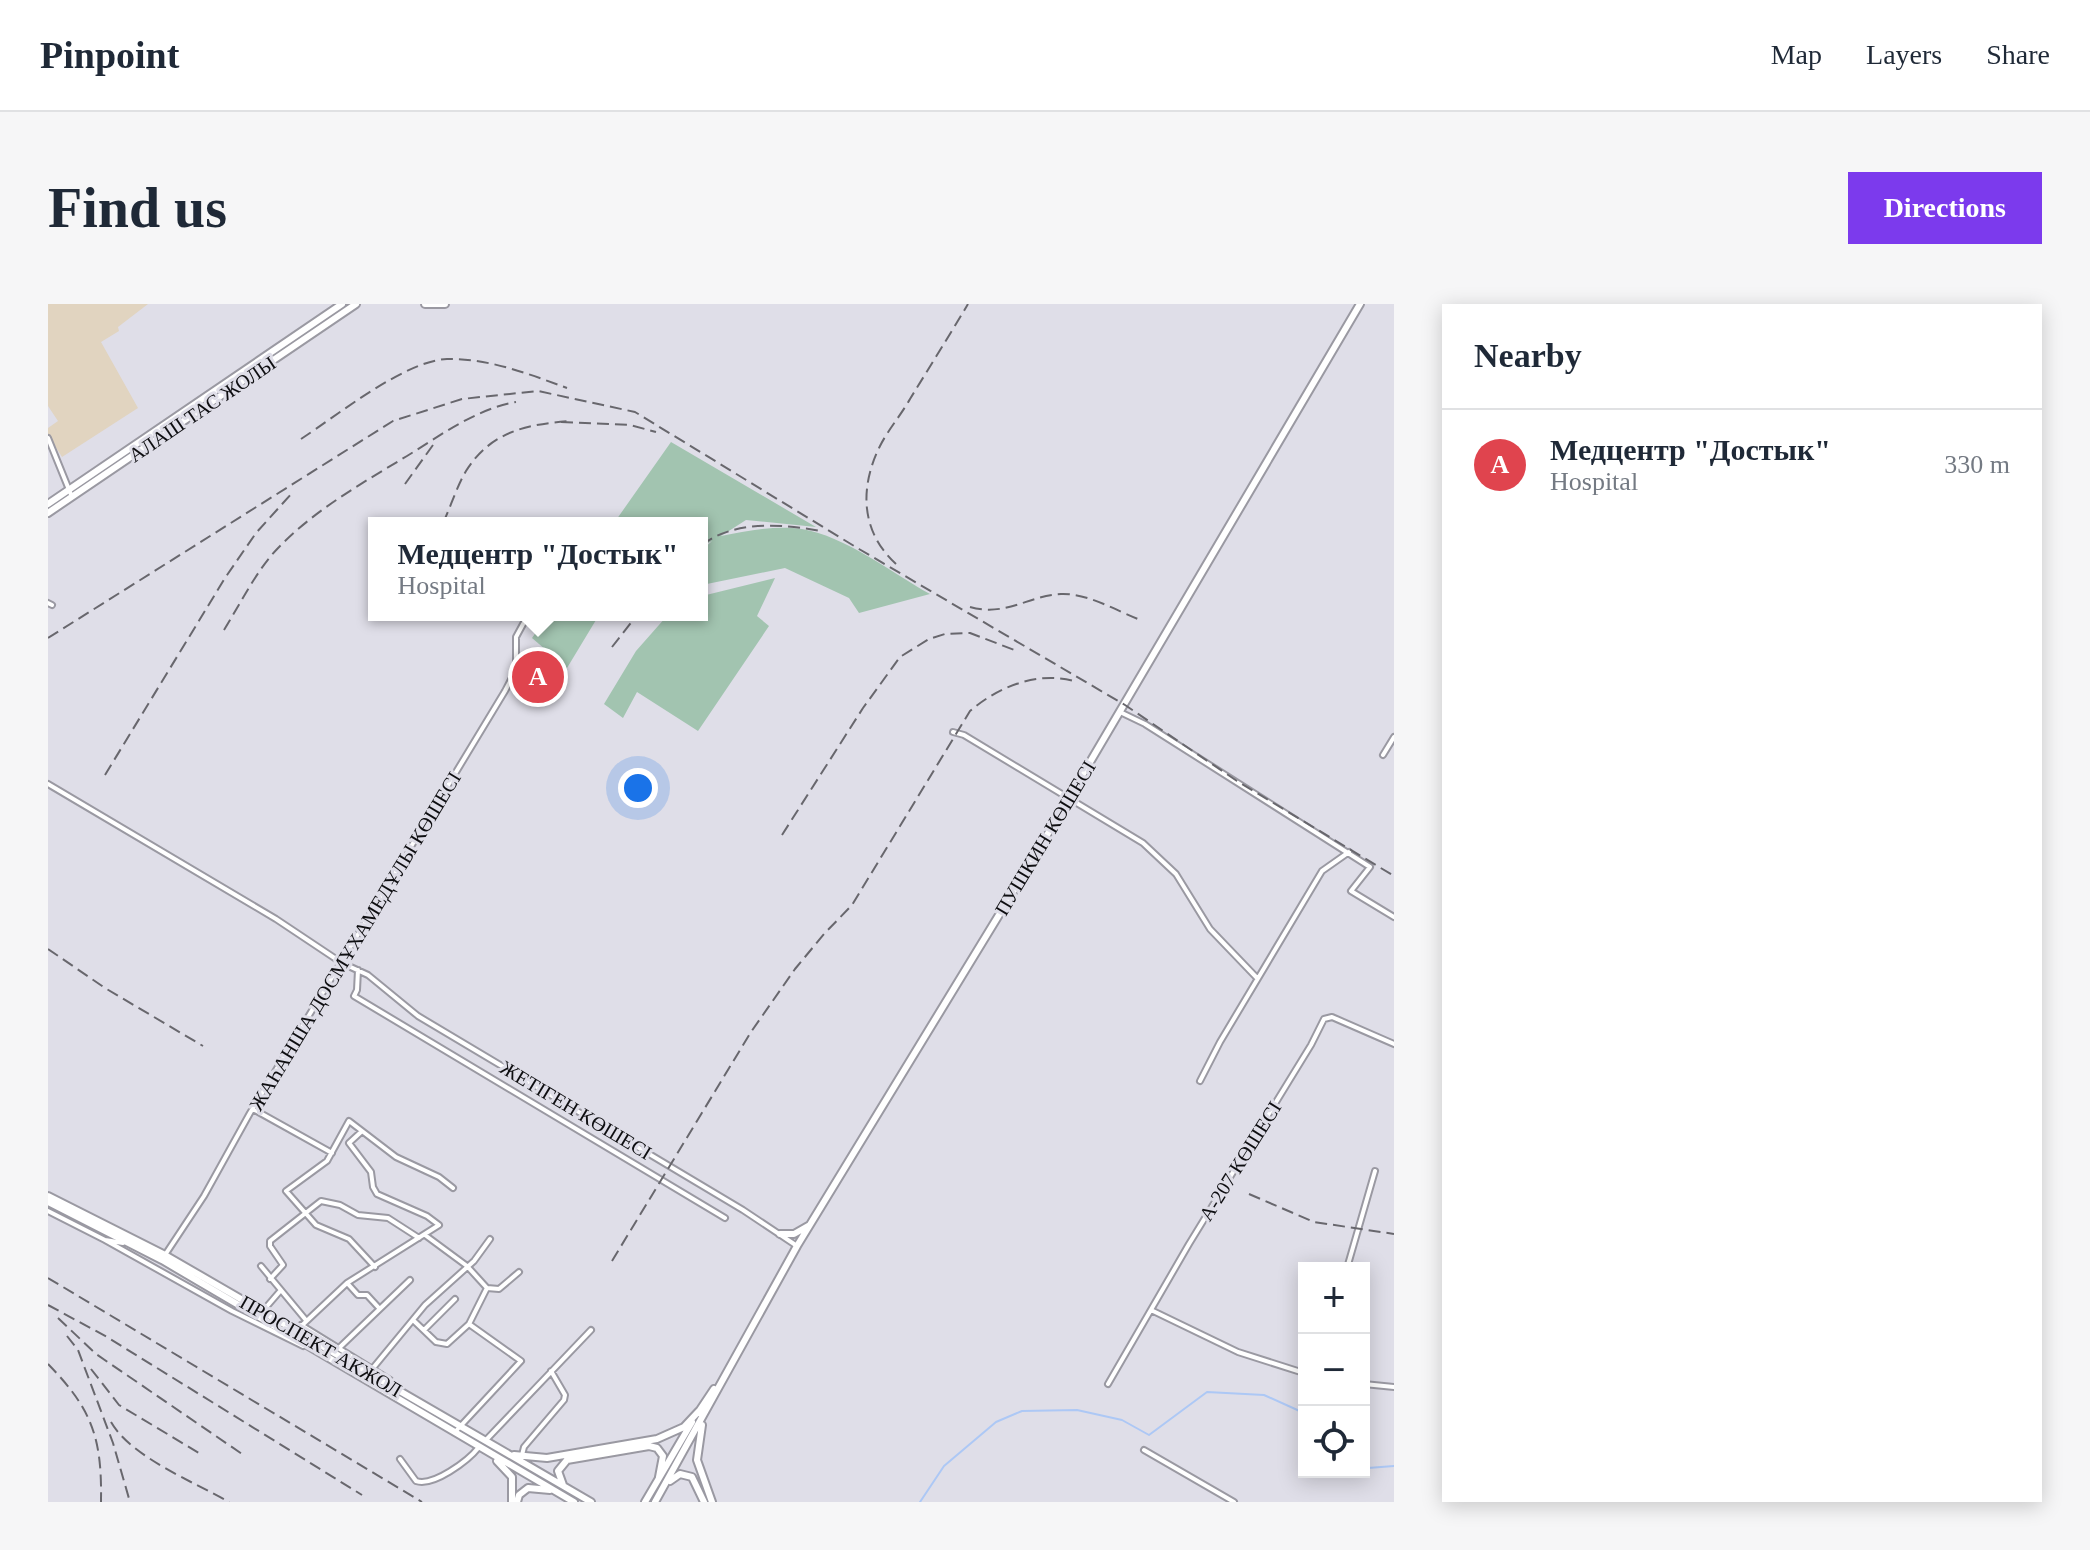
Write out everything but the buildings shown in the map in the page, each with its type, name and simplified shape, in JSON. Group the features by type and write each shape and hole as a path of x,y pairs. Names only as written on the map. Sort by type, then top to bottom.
{"main road":[{"name":"АЛАШ ТАС ЖОЛЫ","path":"48,513 71,493 356,304"},
{"path":"425,304 445,304"},
{"name":"ПУШКИН КӨШЕСІ","path":"702,1413 797,1246 1069,798 1360,304"},
{"name":"АЛАШ ТАС ЖОЛЫ","path":"214,396 339,306"},
{"name":"АЛАШ ТАС ЖОЛЫ","path":"48,504 71,493"},
{"name":"ПРОСПЕКТ АКЖОЛ","path":"48,1196 262,1312 298,1328 574,1502"},
{"name":"ПРОСПЕКТ АКЖОЛ","path":"48,1202 162,1259 310,1348 458,1430"},
{"path":"780,1234 794,1234 811,1224"},
{"path":"154,1267 162,1259"},
{"path":"161,1271 162,1259"},
{"path":"500,1450 522,1458 547,1458 663,1437 684,1427 702,1413"},
{"path":"645,1502 702,1413"},
{"path":"655,1502 702,1413"},
{"path":"702,1413 697,1460 712,1502"},
{"path":"483,1446 512,1477 515,1502"},
{"name":"ПРОСПЕКТ АКЖОЛ","path":"483,1446 500,1450 591,1502"},
{"path":"566,1488 558,1471 567,1460 649,1446 657,1448 663,1456 659,1477"},
{"path":"665,1486 680,1474 692,1477 704,1502"},
{"path":"515,1502 528,1488 554,1490"}],"street":[{"path":"48,438 71,493"},
{"path":"48,454 54,450"},
{"name":"ЖАҺАНША ДОСМҰХАМЕДҰЛЫ КӨШЕСІ","path":"162,1259 204,1196 253,1109 505,691 516,670 516,637 525,621"},
{"path":"1120,712 1145,724 1370,867 1351,891 1394,917"},
{"path":"953,732 964,735 1143,843 1176,874 1210,929 1257,978"},
{"path":"1383,755 1394,737"},
{"name":"ЖЕТІГЕН КӨШЕСІ","path":"48,784 276,919 342,963 368,975 418,1016 797,1246"},
{"path":"1200,1081 1257,978 1322,871 1349,852"},
{"path":"357,990 358,970"},
{"path":"368,975 354,996 725,1218"},
{"name":"А-207 КӨШЕСІ","path":"1108,1384 1324,1019 1332,1017 1394,1044"},
{"path":"253,1109 332,1153"},
{"path":"375,1267 352,1242 320,1228 286,1191 327,1161 349,1121 396,1157 439,1177 453,1188"},
{"path":"349,1143 358,1138 362,1131"},
{"path":"342,1137 371,1172 377,1194 427,1216 439,1225 347,1283 298,1328 373,1368 390,1380 392,1388"},
{"path":"1349,1262 1375,1171"},
{"path":"270,1279 283,1265 270,1241 321,1201 340,1205 358,1215 388,1218 467,1266 487,1288 499,1289 519,1272"},
{"path":"48,1211 258,1325 310,1348"},
{"path":"373,1368 442,1287 467,1266 490,1239"},
{"path":"105,1240 130,1244"},
{"path":"261,1266 306,1319"},
{"path":"339,1348 410,1280"},
{"path":"347,1283 358,1295 367,1295 379,1308"},
{"path":"413,1320 436,1342 447,1344 469,1324 487,1288"},
{"path":"262,1312 281,1290"},
{"path":"424,1330 455,1299"},
{"path":"1151,1310 1238,1352 1298,1371"},
{"path":"458,1430 521,1361 469,1324"},
{"path":"400,1459 416,1481 426,1483 461,1464 483,1446 591,1330"},
{"path":"522,1458 524,1447 565,1398 551,1371"},
{"path":"1370,1385 1394,1387"},
{"path":"1144,1450 1234,1502"}],"shaded area":[{"path":"48,304 148,304 118,327 119,331 101,342 138,408 62,457 48,435 48,428 58,421 48,406"}],"green space":[{"path":"671,442 816,527 746,520 721,536 782,528 818,533 851,547 930,594 859,613 849,598 785,568 708,584 708,545 712,541 708,543 708,517 618,517"},
{"path":"775,578 757,616 769,626 698,731 637,692 623,718 604,704 636,651 662,621 708,621 708,595"},
{"path":"544,621 595,621 567,668 532,638"}],"waterway":[{"path":"920,1502 944,1466 996,1422 1022,1411 1077,1410 1122,1420 1149,1435 1207,1392 1264,1395 1298,1410"},
{"path":"1370,1468 1394,1466"}],"railway":[{"path":"896,564 884,551 870,524 867,493 873,462 883,440 968,304"},
{"path":"301,439 392,379 430,362 447,359 478,361 567,388"},
{"path":"48,638 393,421 462,399 538,391 635,412 859,549 1125,705 1237,781 1394,876"},
{"path":"224,630 265,563 282,544 326,507 459,424 487,410 516,402"},
{"path":"446,517 466,471 487,447 512,432 540,424 571,421"},
{"path":"561,422 630,425 656,432"},
{"path":"405,484 433,445"},
{"path":"105,775 225,578 256,533 293,492"},
{"path":"708,541 729,531 759,526 820,531"},
{"path":"970,607 1006,608 1049,596 1071,594 1138,619"},
{"path":"612,647 632,621"},
{"path":"782,835 863,708 900,657 929,639 945,634 970,633 1017,651"},
{"path":"612,1261 751,1032 795,969 852,905 970,711 994,694 1020,683 1049,678 1077,682"},
{"path":"48,949 105,988 203,1046"},
{"path":"1249,1194 1314,1222 1394,1234"},
{"path":"48,1278 422,1502"},
{"path":"48,1305 107,1337 362,1495"},
{"path":"58,1318 96,1354 245,1456"},
{"path":"67,1336 78,1350 113,1443 130,1502"},
{"path":"48,1364 75,1396 92,1427 97,1443 101,1502"},
{"path":"91,1369 119,1405 199,1453"},
{"path":"111,1422 120,1435 148,1457 229,1502"}],"place":[{"name":"Медцентр \"Достык\"","path":"538,677"}]}
